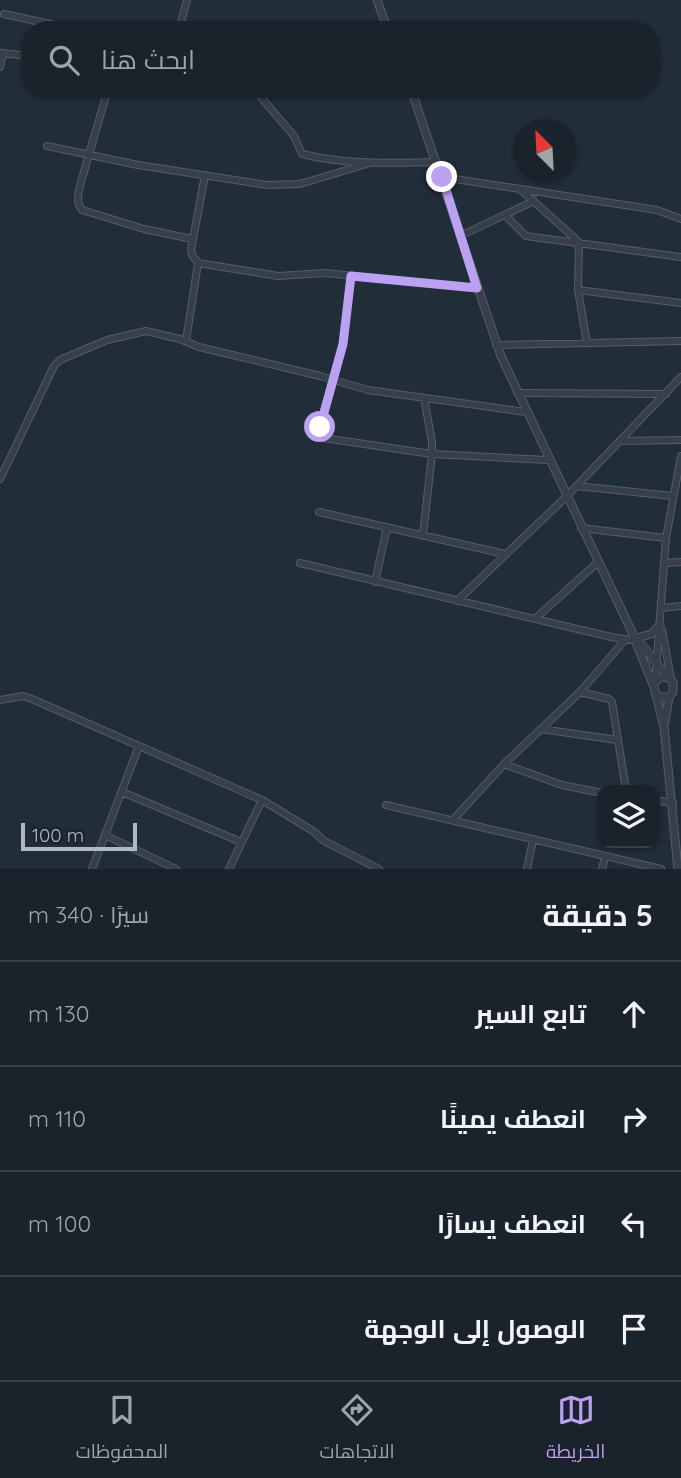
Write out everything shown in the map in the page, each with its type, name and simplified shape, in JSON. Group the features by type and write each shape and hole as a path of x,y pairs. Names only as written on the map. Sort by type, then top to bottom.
{"street":[{"path":"181,21 187,0"},
{"path":"377,0 385,21"},
{"path":"4,14 32,21"},
{"path":"0,67 1,53 21,55"},
{"path":"105,98 78,195 82,210 144,229 192,239"},
{"path":"262,98 293,134 302,154 370,163 437,162"},
{"path":"414,98 496,345 517,393 631,630 655,663 681,688"},
{"path":"47,146 267,186 300,184 370,163"},
{"path":"205,175 192,239 192,255 198,263 278,276 325,274 477,288"},
{"path":"442,177 657,210 681,219"},
{"path":"519,188 579,242 578,290 587,343"},
{"path":"460,236 534,201"},
{"path":"505,215 526,236 681,257"},
{"path":"186,341 198,263"},
{"path":"351,276 343,344 320,427 324,438 432,454 548,460"},
{"path":"578,290 681,303"},
{"path":"0,478 54,366 60,360 107,340 137,332 146,331 186,341 199,347 368,390 526,412"},
{"path":"496,345 681,341"},
{"path":"457,601 566,497 681,377"},
{"path":"517,393 681,391"},
{"path":"423,535 432,454 425,398"},
{"path":"621,441 681,440"},
{"path":"674,696 659,696 654,687 666,538 681,456"},
{"path":"576,486 672,495"},
{"path":"318,512 505,554"},
{"path":"375,582 387,527"},
{"path":"581,527 666,538"},
{"path":"536,618 598,562"},
{"path":"665,563 681,562"},
{"path":"300,564 625,640 637,640 651,634 660,623"},
{"path":"662,608 681,606"},
{"path":"660,623 674,687 674,696 664,727"},
{"path":"453,820 504,764 580,692 625,640"},
{"path":"637,640 654,687 664,727 678,869"},
{"path":"654,687 661,677 671,680"},
{"path":"580,692 611,700 625,785"},
{"path":"0,700 23,696 32,699 262,800 313,831 324,841 379,869"},
{"path":"541,729 617,740"},
{"path":"92,869 139,746"},
{"path":"504,764 562,785 597,792"},
{"path":"122,792 240,842"},
{"path":"229,869 262,800"},
{"path":"660,801 673,803"},
{"path":"386,805 661,869"},
{"path":"105,835 176,869"},
{"path":"527,869 533,840"},
{"path":"602,869 605,857"}],"route":[{"path":"320,427 343,344 351,276 477,288 442,177"}]}
